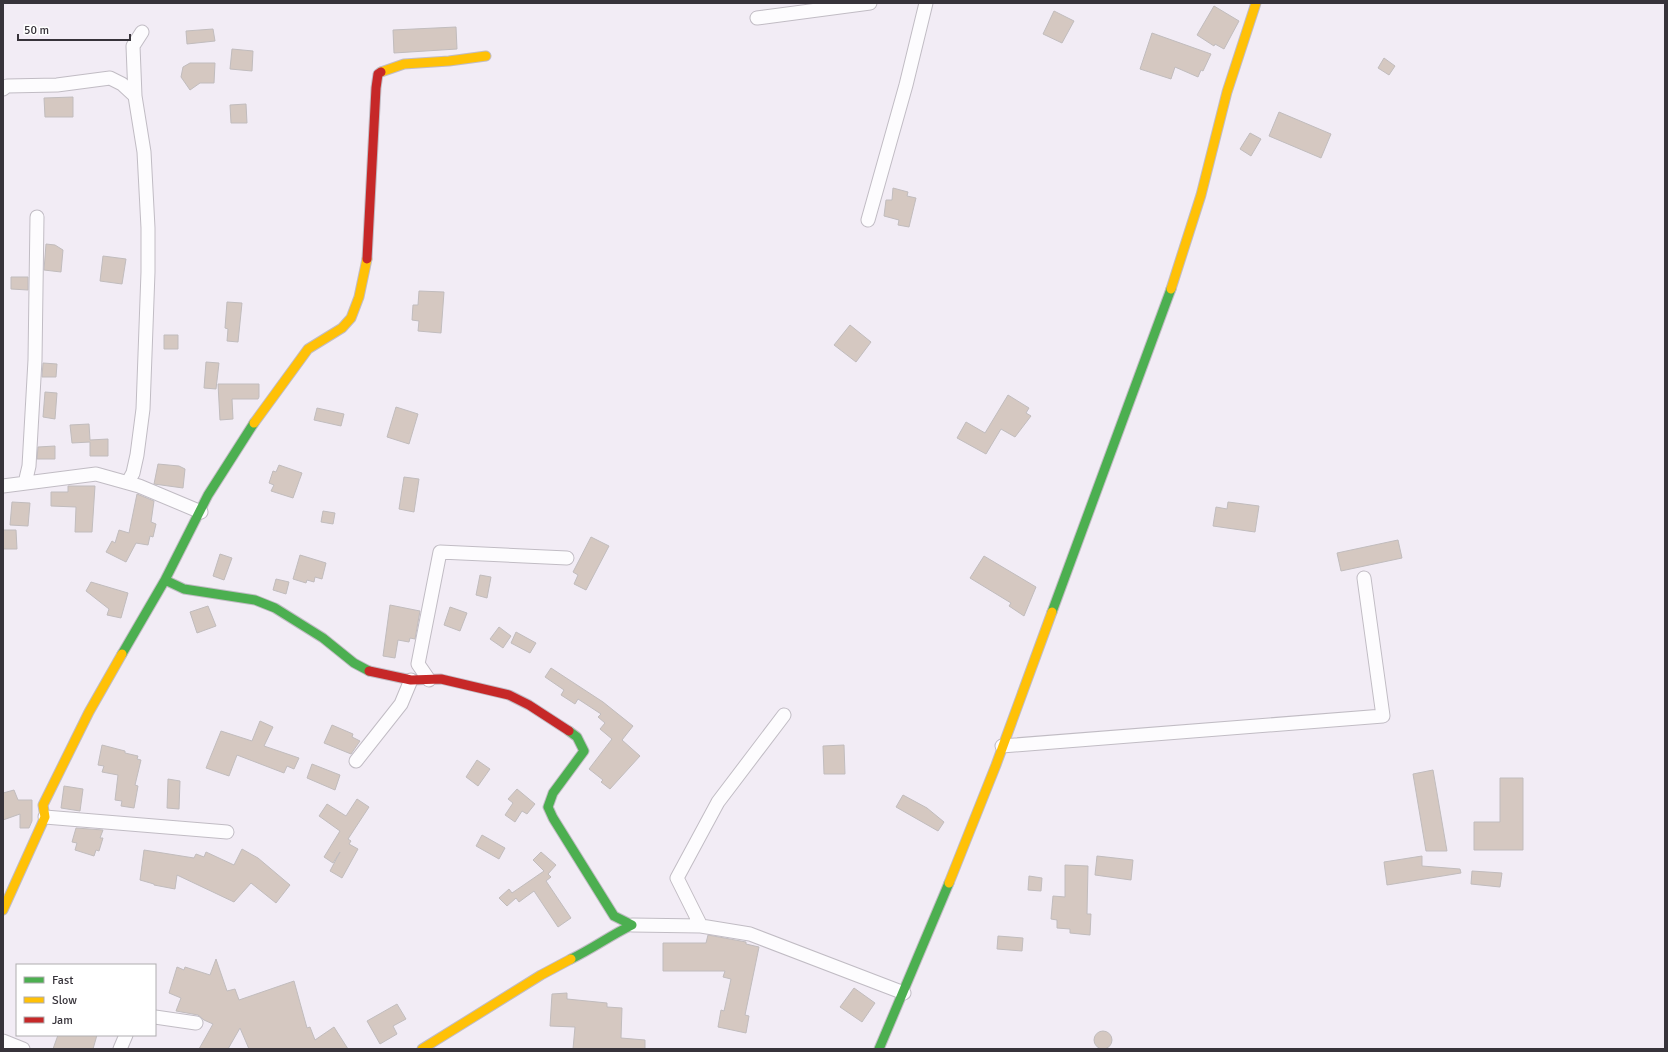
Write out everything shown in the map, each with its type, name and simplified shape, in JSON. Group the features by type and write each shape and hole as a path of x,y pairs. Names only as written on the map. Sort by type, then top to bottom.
{"street":[{"path":"757,18 870,3"},
{"path":"868,220 906,85 926,3"},
{"path":"879,1049 904,993 1002,746 1161,318 1201,195 1251,5"},
{"path":"128,482 133,473 137,455 143,409 148,272 148,228 144,152 135,96 133,46 142,32"},
{"path":"3,910 28,858 45,817 43,805 89,712 165,580 174,559 231,459 297,362 312,345 330,337 346,326 354,311 362,290 368,248 371,170 375,131 374,95 378,74 389,66 415,61 449,61 486,56"},
{"path":"3,89 7,86 57,85 110,78 122,84 135,96"},
{"path":"25,483 29,466 35,360 37,217"},
{"path":"3,486 96,474 128,482 182,502 201,512"},
{"path":"429,680 418,664 440,552 567,558"},
{"path":"1002,746 1383,716 1364,578"},
{"path":"165,580 184,589 255,600 275,608 323,638 354,663 370,671 411,680 441,679 509,695 529,705 577,737 584,751 553,793 548,807 553,818 614,916 632,925 701,926 750,934 904,993"},
{"path":"356,762 401,704 411,680"},
{"path":"701,926 677,878 718,802 784,715"},
{"path":"45,817 227,832"},
{"path":"422,1049 541,975 596,946 609,936 632,925"},
{"path":"156,1017 196,1023"},
{"path":"120,1049 126,1036"},
{"path":"3,1041 24,1049"}],"building":[{"path":"1214,6 1239,21 1224,49 1215,44 1214,46 1197,35"},
{"path":"1054,11 1074,21 1062,43 1043,34"},
{"path":"456,27 457,49 394,53 393,30"},
{"path":"213,29 215,41 187,44 186,31"},
{"path":"1152,33 1211,54 1203,71 1201,70 1198,77 1175,67 1171,79 1140,69"},
{"path":"232,49 253,51 252,71 230,69"},
{"path":"1384,58 1395,66 1389,75 1378,68"},
{"path":"190,63 215,63 214,83 200,83 190,90 181,77 183,67"},
{"path":"73,97 73,117 45,117 44,98"},
{"path":"246,104 247,123 231,123 230,105"},
{"path":"1279,112 1331,134 1321,158 1269,136"},
{"path":"1250,133 1261,139 1251,156 1240,149"},
{"path":"893,188 908,192 907,196 916,198 909,227 898,225 899,220 884,216 886,200 892,200"},
{"path":"46,244 55,245 63,250 61,272 44,270"},
{"path":"103,256 126,259 122,284 100,281"},
{"path":"11,277 28,277 28,290 11,289"},
{"path":"419,291 444,292 441,333 418,331 419,321 412,320 413,305 418,305"},
{"path":"227,302 242,303 238,342 227,341 228,329 225,328"},
{"path":"850,325 871,342 856,362 834,345"},
{"path":"164,335 178,335 178,349 164,349"},
{"path":"206,362 219,363 216,389 204,388"},
{"path":"43,363 57,364 56,377 42,377"},
{"path":"218,384 259,384 259,397 258,399 232,399 233,419 220,420"},
{"path":"45,392 57,393 55,419 43,417"},
{"path":"1008,395 1029,408 1026,413 1031,416 1015,437 1001,429 986,454 957,438 966,422 985,433"},
{"path":"396,407 418,414 409,444 387,437"},
{"path":"317,408 344,414 341,426 314,420"},
{"path":"89,424 90,440 108,439 108,456 90,456 90,442 72,443 70,425"},
{"path":"55,446 55,459 37,459 38,447"},
{"path":"158,464 179,466 185,469 183,488 154,484"},
{"path":"279,465 302,473 293,498 271,491 274,485 269,483 273,471 276,472"},
{"path":"404,477 419,479 414,512 399,509"},
{"path":"68,486 95,486 92,532 75,532 76,507 51,506 51,492 68,492"},
{"path":"137,494 154,501 151,522 156,524 153,537 150,536 148,545 136,543 126,562 106,552 112,541 115,543 119,530 129,533"},
{"path":"12,502 30,503 28,526 10,525"},
{"path":"1228,502 1259,506 1255,532 1213,526 1216,507 1227,509"},
{"path":"323,511 335,513 333,524 321,522"},
{"path":"3,530 16,530 17,549 3,549"},
{"path":"591,537 609,546 586,590 574,584 578,575 573,572"},
{"path":"1398,540 1402,558 1341,571 1337,553"},
{"path":"220,554 232,558 224,580 213,576"},
{"path":"300,555 326,563 322,579 315,577 314,582 307,580 306,583 293,579"},
{"path":"984,556 1036,587 1024,616 1009,606 1011,603 970,578"},
{"path":"480,575 491,577 487,598 476,595"},
{"path":"276,579 289,582 286,594 273,590"},
{"path":"91,582 128,593 121,618 107,615 109,609 86,591"},
{"path":"390,605 420,611 415,639 410,638 409,642 398,640 395,658 383,656"},
{"path":"208,606 216,626 197,633 190,612"},
{"path":"450,607 467,613 460,631 444,625"},
{"path":"499,627 511,636 503,648 490,639"},
{"path":"516,632 536,643 530,653 511,643"},
{"path":"551,668 603,702 633,726 622,740 640,756 610,789 601,782 603,780 589,769 612,739 600,729 605,723 598,717 601,714 578,699 575,704 561,695 564,690 545,677"},
{"path":"260,721 273,727 264,746 299,758 294,769 287,766 284,773 237,755 229,776 206,768 221,731 252,741"},
{"path":"332,725 353,734 352,737 360,741 351,754 324,743"},
{"path":"102,745 138,756 137,759 141,760 135,785 138,786 134,808 121,806 122,801 115,800 118,775 102,772 104,766 98,765"},
{"path":"844,745 845,774 824,774 823,746"},
{"path":"477,760 490,769 478,786 466,777"},
{"path":"312,764 340,775 335,790 307,778"},
{"path":"1433,770 1447,851 1426,851 1413,774"},
{"path":"1500,778 1523,778 1523,850 1474,850 1474,822 1500,822"},
{"path":"168,779 180,781 179,809 167,808"},
{"path":"64,786 83,789 80,811 61,808"},
{"path":"517,789 535,804 527,814 522,811 515,822 505,815 513,803 508,799"},
{"path":"14,790 18,800 32,800 32,821 29,828 20,828 20,814 3,820 3,793"},
{"path":"903,795 927,808 944,822 938,831 896,807"},
{"path":"357,799 369,807 348,839 351,841 349,844 358,849 342,878 330,871 340,852 333,863 324,857 340,831 319,816 327,804 346,816"},
{"path":"76,828 103,830 100,838 103,838 99,851 96,850 94,856 75,850 77,843 72,842"},
{"path":"482,835 505,848 499,859 476,846"},
{"path":"242,849 258,858 290,885 276,903 251,883 234,902 177,875 175,889 154,885 140,880 144,850 194,858 196,854 204,857 206,852 234,865"},
{"path":"541,852 556,865 548,874 551,877 546,881 571,918 558,927 534,891 519,902 516,898 507,906 499,898 509,889 512,893 544,871 533,860"},
{"path":"1097,856 1133,860 1131,880 1095,875"},
{"path":"1422,856 1422,866 1460,869 1461,873 1387,885 1384,862"},
{"path":"1065,865 1088,866 1087,914 1091,914 1090,935 1070,933 1070,929 1057,928 1057,920 1051,919 1053,896 1065,897"},
{"path":"1472,871 1502,873 1500,887 1471,884"},
{"path":"1029,876 1042,878 1041,891 1028,890"},
{"path":"708,935 746,942 746,944 759,947 745,1015 749,1016 746,1033 718,1027 721,1010 724,1011 731,979 723,977 725,971 663,971 663,943 706,943"},
{"path":"998,936 1023,938 1022,951 997,949"},
{"path":"216,959 227,991 235,989 239,1000 294,981 307,1028 310,1027 315,1040 334,1027 348,1049 249,1049 240,1028 228,1049 199,1049 213,1024 204,1020 198,1015 176,1011 181,998 169,993 177,967 184,970 185,967 210,975"},
{"path":"854,988 875,1003 862,1022 840,1007"},
{"path":"567,993 567,999 607,1003 607,1007 622,1008 621,1038 645,1040 645,1049 573,1049 575,1027 550,1026 552,994"},
{"path":"397,1004 406,1019 393,1026 397,1034 380,1044 367,1021"},
{"path":"1103,1031 1109,1034 1112,1040 1109,1046 1103,1049 1097,1046 1094,1040 1097,1034"},
{"path":"58,1036 97,1036 93,1049 53,1049"}],"traffic: fast":[{"path":"1052,612 1171,289"},
{"path":"122,654 165,580 208,495 254,423"},
{"path":"165,580 184,589 255,600 275,608 323,638 354,663 369,671"},
{"path":"569,731 577,737 584,751 553,793 548,807 553,818 614,916 632,925 571,959"},
{"path":"879,1049 949,883"}],"traffic: slow":[{"path":"1171,289 1201,195 1227,92 1256,3"},
{"path":"381,72 404,64 449,61 486,56"},
{"path":"254,423 308,349 342,328 351,318 359,297 367,259"},
{"path":"949,883 996,765 1052,612"},
{"path":"3,910 45,817 43,805 89,712 122,654"},
{"path":"422,1049 541,975 571,959"}],"traffic: jam":[{"path":"367,259 376,88 378,74 381,72"},
{"path":"369,671 411,680 441,679 509,695 529,705 569,731"}]}
